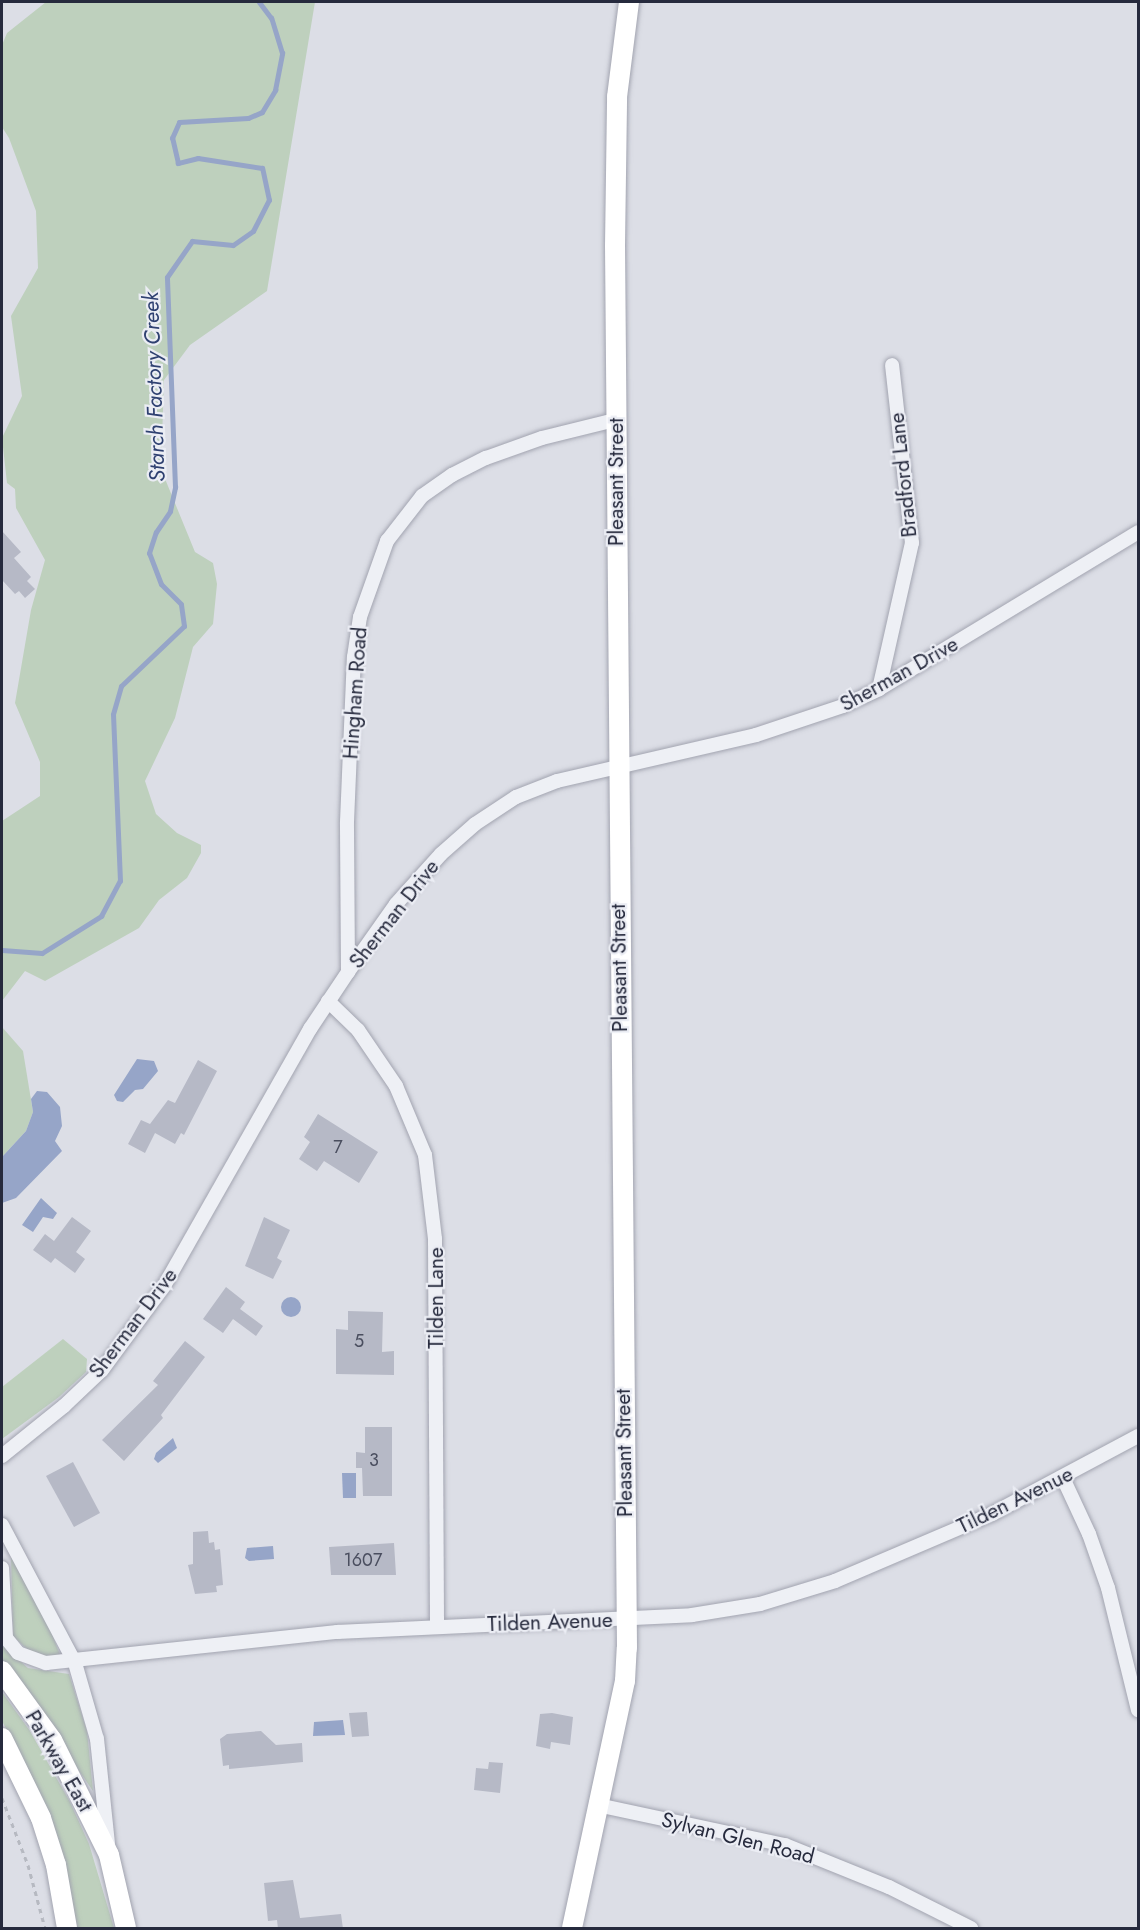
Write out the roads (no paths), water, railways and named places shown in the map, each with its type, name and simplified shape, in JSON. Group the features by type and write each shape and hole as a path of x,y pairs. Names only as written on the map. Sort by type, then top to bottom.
{"street":[{"name":"Pleasant Street","path":"572,1929 625,1682 615,420 617,97 629,2"},
{"name":"Bradford Lane","path":"879,689 912,543 892,365"},
{"name":"Hingham Road","path":"348,972 347,822 354,657 360,617 387,541 422,496 452,475 486,458 542,438 615,420"},
{"name":"Sherman Drive","path":"2,1455 64,1406 102,1370 164,1286 328,1001 396,904 441,854 475,824 516,797 557,781 756,735 843,706 879,689 1138,532"},
{"name":"Tilden Lane","path":"328,1001 357,1030 396,1086 425,1155 435,1239 437,1626"},
{"name":"Tilden Avenue","path":"2,1568 4,1630 11,1646 33,1660 75,1663 337,1632 692,1615 760,1604 835,1581 1063,1478 1138,1436"},
{"path":"1063,1478 1089,1534 1108,1588 1138,1710"},
{"name":"Parkway East","path":"2,1525 75,1663 96,1739 109,1855 126,1929"},
{"name":"Parkway East","path":"2,1671 52,1740 109,1855"},
{"name":"Parkway East","path":"2,1738 41,1818 56,1865 67,1929"},
{"name":"Sylvan Glen Road","path":"598,1805 785,1845 889,1887 971,1929"}],"water":[{"path":"137,1059 154,1061 158,1071 143,1089 135,1090 123,1102 117,1101 114,1095"},
{"path":"37,1091 47,1092 60,1107 62,1126 55,1141 62,1151 16,1198 2,1203 2,1157 26,1131 33,1112 31,1099"},
{"path":"41,1198 57,1213 53,1219 43,1217 33,1232 22,1225"},
{"path":"291,1297 298,1300 301,1307 298,1314 291,1317 284,1314 281,1307 284,1300"},
{"path":"173,1438 177,1448 158,1463 154,1459 156,1453"},
{"path":"342,1473 356,1473 356,1498 343,1498"},
{"path":"273,1546 274,1559 249,1561 245,1558 247,1548"},
{"path":"343,1720 345,1735 313,1736 314,1722"}],"waterway":[{"name":"Starch Factory Creek","path":"2,950 42,953 101,916 120,881 113,714 121,686 184,626 181,604 161,584 149,553 156,532 170,511 175,487 167,277 192,241 233,245 253,231 269,200 262,168 198,158 178,163 172,138 179,122 248,118 262,112 275,90 282,53 271,18 259,2"}]}
